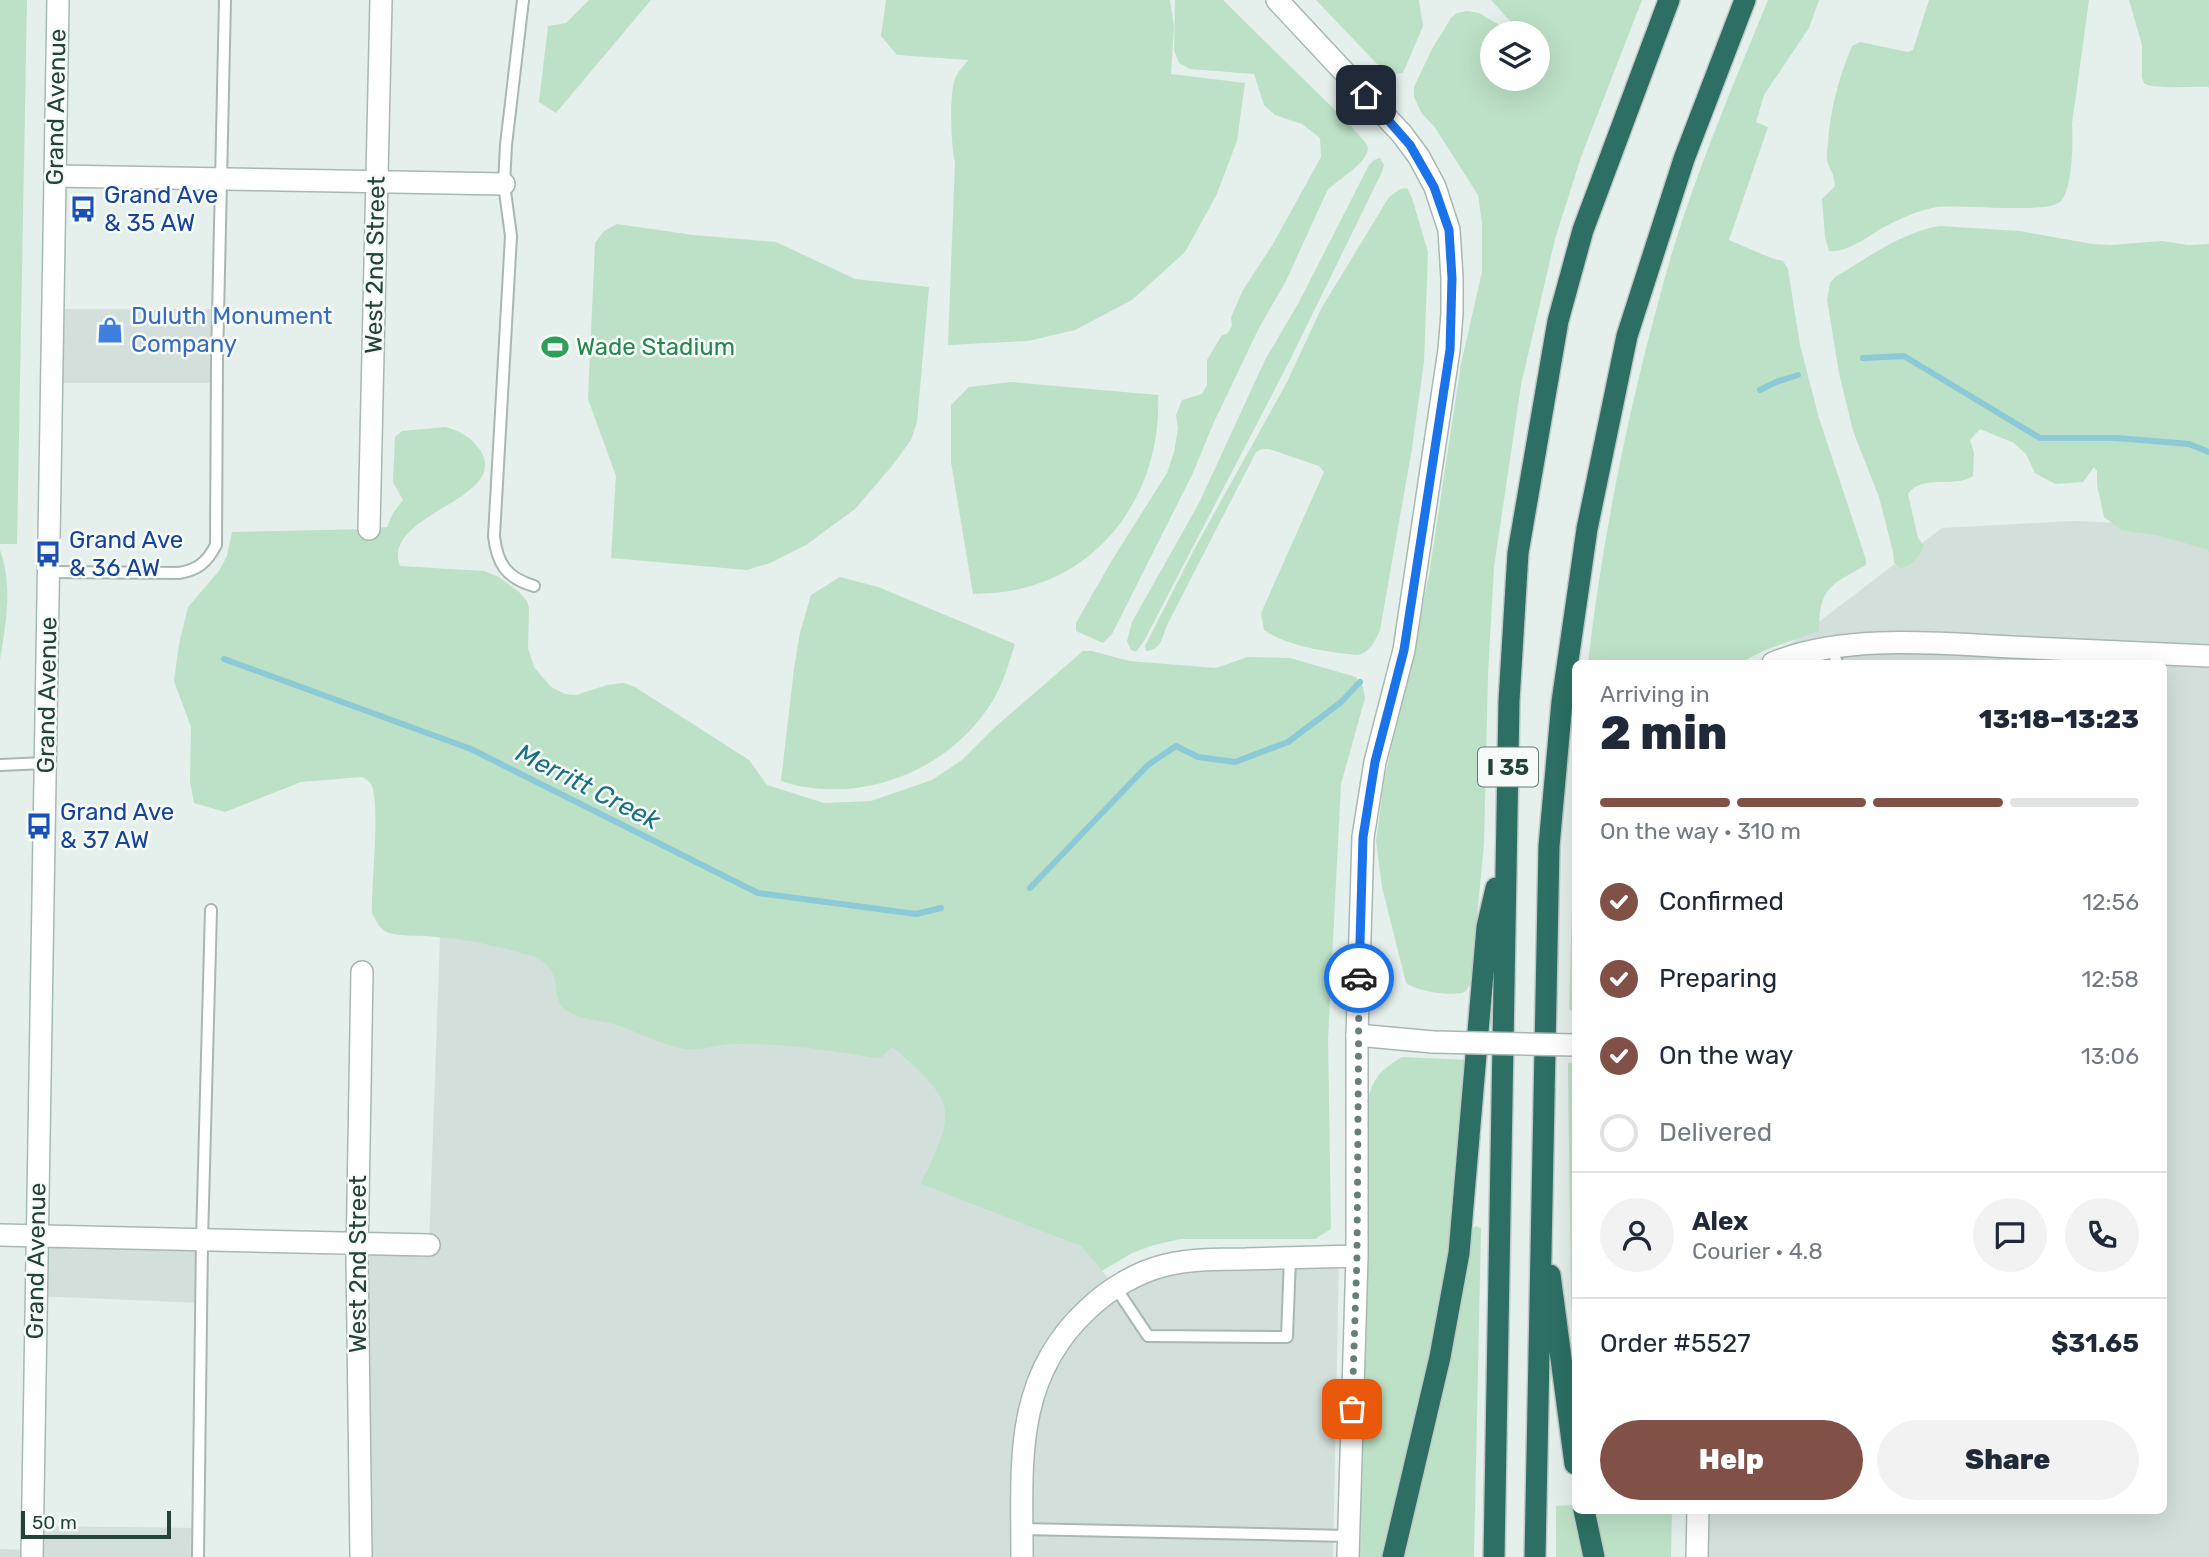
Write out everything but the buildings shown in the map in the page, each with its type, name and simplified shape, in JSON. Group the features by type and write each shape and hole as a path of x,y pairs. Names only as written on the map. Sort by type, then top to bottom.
{"highway":[{"name":"I 35","path":"1494,1557 1509,701 1518,553 1558,321 1583,230 1669,0"},
{"name":"I 35","path":"1535,1557 1549,846 1562,702 1587,529 1627,336 1684,159 1745,0"},
{"path":"1393,1557 1440,1357 1458,1253 1487,928 1506,838"},
{"path":"1541,1205 1572,1441"},
{"path":"1585,1514 1594,1557"}],"street":[{"name":"Grand Avenue","path":"32,1557 58,0"},
{"name":"West 2nd Street","path":"369,529 381,0"},
{"path":"1277,0 1402,134 1419,157 1444,213 1451,251 1450,350 1404,650 1375,762 1363,837 1357,1035 1357,1256 1348,1547"},
{"path":"55,176 505,184"},
{"path":"1780,660 1793,654 1834,655 1908,642 2209,656"},
{"name":"West 2nd Street","path":"361,1557 358,1242 362,972"},
{"path":"1357,1035 1433,1042 1572,1045"},
{"path":"0,1235 429,1245"},
{"path":"1022,1557 1022,1465 1026,1422 1037,1382 1055,1347 1076,1320 1100,1297 1128,1280 1164,1265 1196,1260 1357,1256"},
{"path":"1698,1514 1698,1557"}],"lane":[{"path":"49,572 179,573 204,564 216,545 225,0"},
{"path":"523,0 506,145 505,184 511,236 494,536 496,556 505,570 534,586"},
{"path":"0,765 45,763"},
{"path":"198,1557 202,1240 211,910"},
{"path":"1116,1287 1148,1336 1287,1337 1290,1258"},
{"path":"1022,1529 1348,1547"}],"shaded area":[{"path":"53,309 219,309 217,383 52,383"},
{"path":"2074,521 2209,527 2209,1557 1697,1557 1698,1514 2167,1514 2167,660 1769,660 1942,528"},
{"path":"471,749 892,1047 927,1078 940,1093 946,1115 941,1142 920,1184 1082,1247 1116,1287 1164,1266 1339,1256 1333,1557 361,1557 358,1242 429,1245 440,937"},
{"path":"36,1236 202,1240 201,1303 36,1296"},
{"path":"32,1526 198,1528 198,1557 0,1557 0,1549 32,1550"}],"green space":[{"path":"0,0 27,0 17,544 0,544"},
{"path":"589,0 651,0 556,113 539,102 548,26 566,23"},
{"path":"886,0 1170,0 1174,27 1171,74 1245,83 1237,141 1216,196 1185,252 1132,300 1075,330 1028,341 948,345 955,163 952,96 956,76 968,60 897,55 881,36"},
{"path":"1175,0 1223,0 1352,127 1366,143 1368,151 1360,164 1327,191 1286,281 1259,328 1214,422 1192,475 1112,634 1103,643 1076,631 1076,623 1167,473 1178,429 1176,415 1182,400 1202,394 1207,385 1207,360 1222,335 1227,334 1232,326 1231,317 1243,290 1273,244 1321,157 1320,138 1302,124 1275,115 1264,105 1254,74 1190,69 1179,63 1174,50"},
{"path":"1316,0 1419,0 1423,26 1403,73 1392,72 1376,63"},
{"path":"1491,0 1642,0 1581,157 1555,239 1521,385 1494,567 1484,843 1471,983 1466,991 1445,994 1418,989 1406,983 1382,887 1376,841 1384,781 1429,575 1461,364 1482,272 1482,223 1478,195 1434,126 1422,114 1414,97 1414,87 1451,18 1457,13 1467,11 1479,13 1493,21 1480,21 1480,91 1550,91 1550,21 1510,21"},
{"path":"1768,0 1819,0 1809,28 1764,95 1756,122 1768,127 1729,240 1783,261 1788,269 1800,345 1819,418 1866,565 1829,589 1821,605 1819,631 1765,650 1746,660 1588,660 1602,559 1633,405 1672,253 1717,125"},
{"path":"1929,0 2089,0 2072,124 2068,187 2060,202 2052,206 1930,208 1896,221 1843,250 1829,251 1822,199 1835,186 1827,158 1829,131 1847,58 1852,46 1860,42 1908,52 1913,50"},
{"path":"2129,0 2209,0 2209,87 2165,87 2144,83 2142,45"},
{"path":"1380,158 1384,165 1381,174 1290,360 1144,641 1136,652 1131,650 1127,641 1132,622 1199,503 1265,360 1299,302 1369,165"},
{"path":"1407,188 1428,252 1424,362 1380,630 1374,642 1362,654 1346,654 1297,645 1264,630 1261,613 1324,472 1319,466 1262,449 1256,452 1160,642 1155,648 1146,651 1145,646 1196,546 1286,384 1321,309 1389,197 1400,189"},
{"path":"617,224 693,235 776,242 855,279 929,287 917,422 911,440 855,509 806,545 770,563 747,570 611,558 616,476 588,399 595,243 604,231"},
{"path":"1940,226 2020,231 2092,244 2162,241 2188,245 2209,244 2209,550 2160,536 2121,530 2104,517 2097,485 2097,471 2094,467 2083,482 2055,484 2035,473 2026,454 2014,443 1980,429 1970,440 1974,453 1973,476 1965,480 1922,484 1908,494 1918,538 1924,546 1918,557 1909,565 1901,568 1894,563 1879,497 1853,431 1839,373 1827,300 1830,283 1835,277 1898,240"},
{"path":"1011,382 1158,395 1152,457 1142,486 1128,513 1109,537 1087,557 1061,574 1031,586 973,594 951,462 951,405 969,387"},
{"path":"445,427 473,441 480,450 485,467 478,482 409,533 399,548 400,566 484,571 499,577 527,601 528,648 534,667 551,687 565,694 576,695 607,685 624,683 635,687 749,760 767,785 824,803 871,801 932,780 962,760 994,728 1083,651 1129,661 1216,668 1248,657 1290,658 1356,677 1363,687 1365,698 1341,784 1328,1038 1331,1229 1315,1239 1181,1239 1132,1253 1102,1271 1082,1247 920,1184 941,1139 945,1122 944,1108 929,1081 892,1047 882,1057 875,1058 768,1045 732,1044 699,1049 680,1048 620,1026 569,1012 558,998 553,974 548,967 540,960 525,954 470,941 386,932 372,913 374,794 371,784 362,777 301,782 225,812 194,803 190,782 191,727 174,681 179,644 188,607 219,571 227,556 232,532 387,527 403,500 393,482 395,437 402,431"},
{"path":"0,550 7,591 0,660"},
{"path":"840,577 878,587 1015,644 1004,677 988,708 970,731 948,750 897,778 868,786 810,788 781,781 794,669 800,633 811,595"},
{"path":"1572,902 1572,1012 1569,1009"},
{"path":"1402,1057 1468,1060 1453,1231 1428,1373 1382,1557 1360,1557 1368,1102 1379,1075"},
{"path":"1572,1062 1572,1315 1571,1299 1568,1063"},
{"path":"1476,1226 1481,1228 1474,1557 1402,1557 1447,1379 1471,1230"},
{"path":"1572,1505 1584,1557 1556,1557 1556,1506"},
{"path":"1594,1514 1672,1514 1671,1557 1602,1557"}],"waterway":[{"name":"Merritt Creek","path":"1863,358 1904,356 2040,438 2116,438 2189,444 2209,452"},
{"name":"Merritt Creek","path":"1760,390 1798,375"},
{"name":"Merritt Creek","path":"224,659 471,749 758,893 916,914 941,908"},
{"name":"Merritt Creek","path":"1030,888 1148,765 1176,746 1198,757 1235,762 1288,742 1340,703 1360,682"}],"way so far":[{"path":"1352,1409 1357,1256 1359,978"}],"place":[{"name":"Grand Ave & 35 AW","path":"83,209"},
{"name":"Duluth Monument Company","path":"110,330"},
{"name":"Wade Stadium","path":"555,347"},
{"name":"Grand Ave & 36 AW","path":"48,554"},
{"name":"Grand Ave & 37 AW","path":"39,826"}],"route":[{"path":"1359,978 1363,837 1368,800 1404,650 1450,350 1452,314 1449,230 1434,187 1419,157 1366,95"}]}
